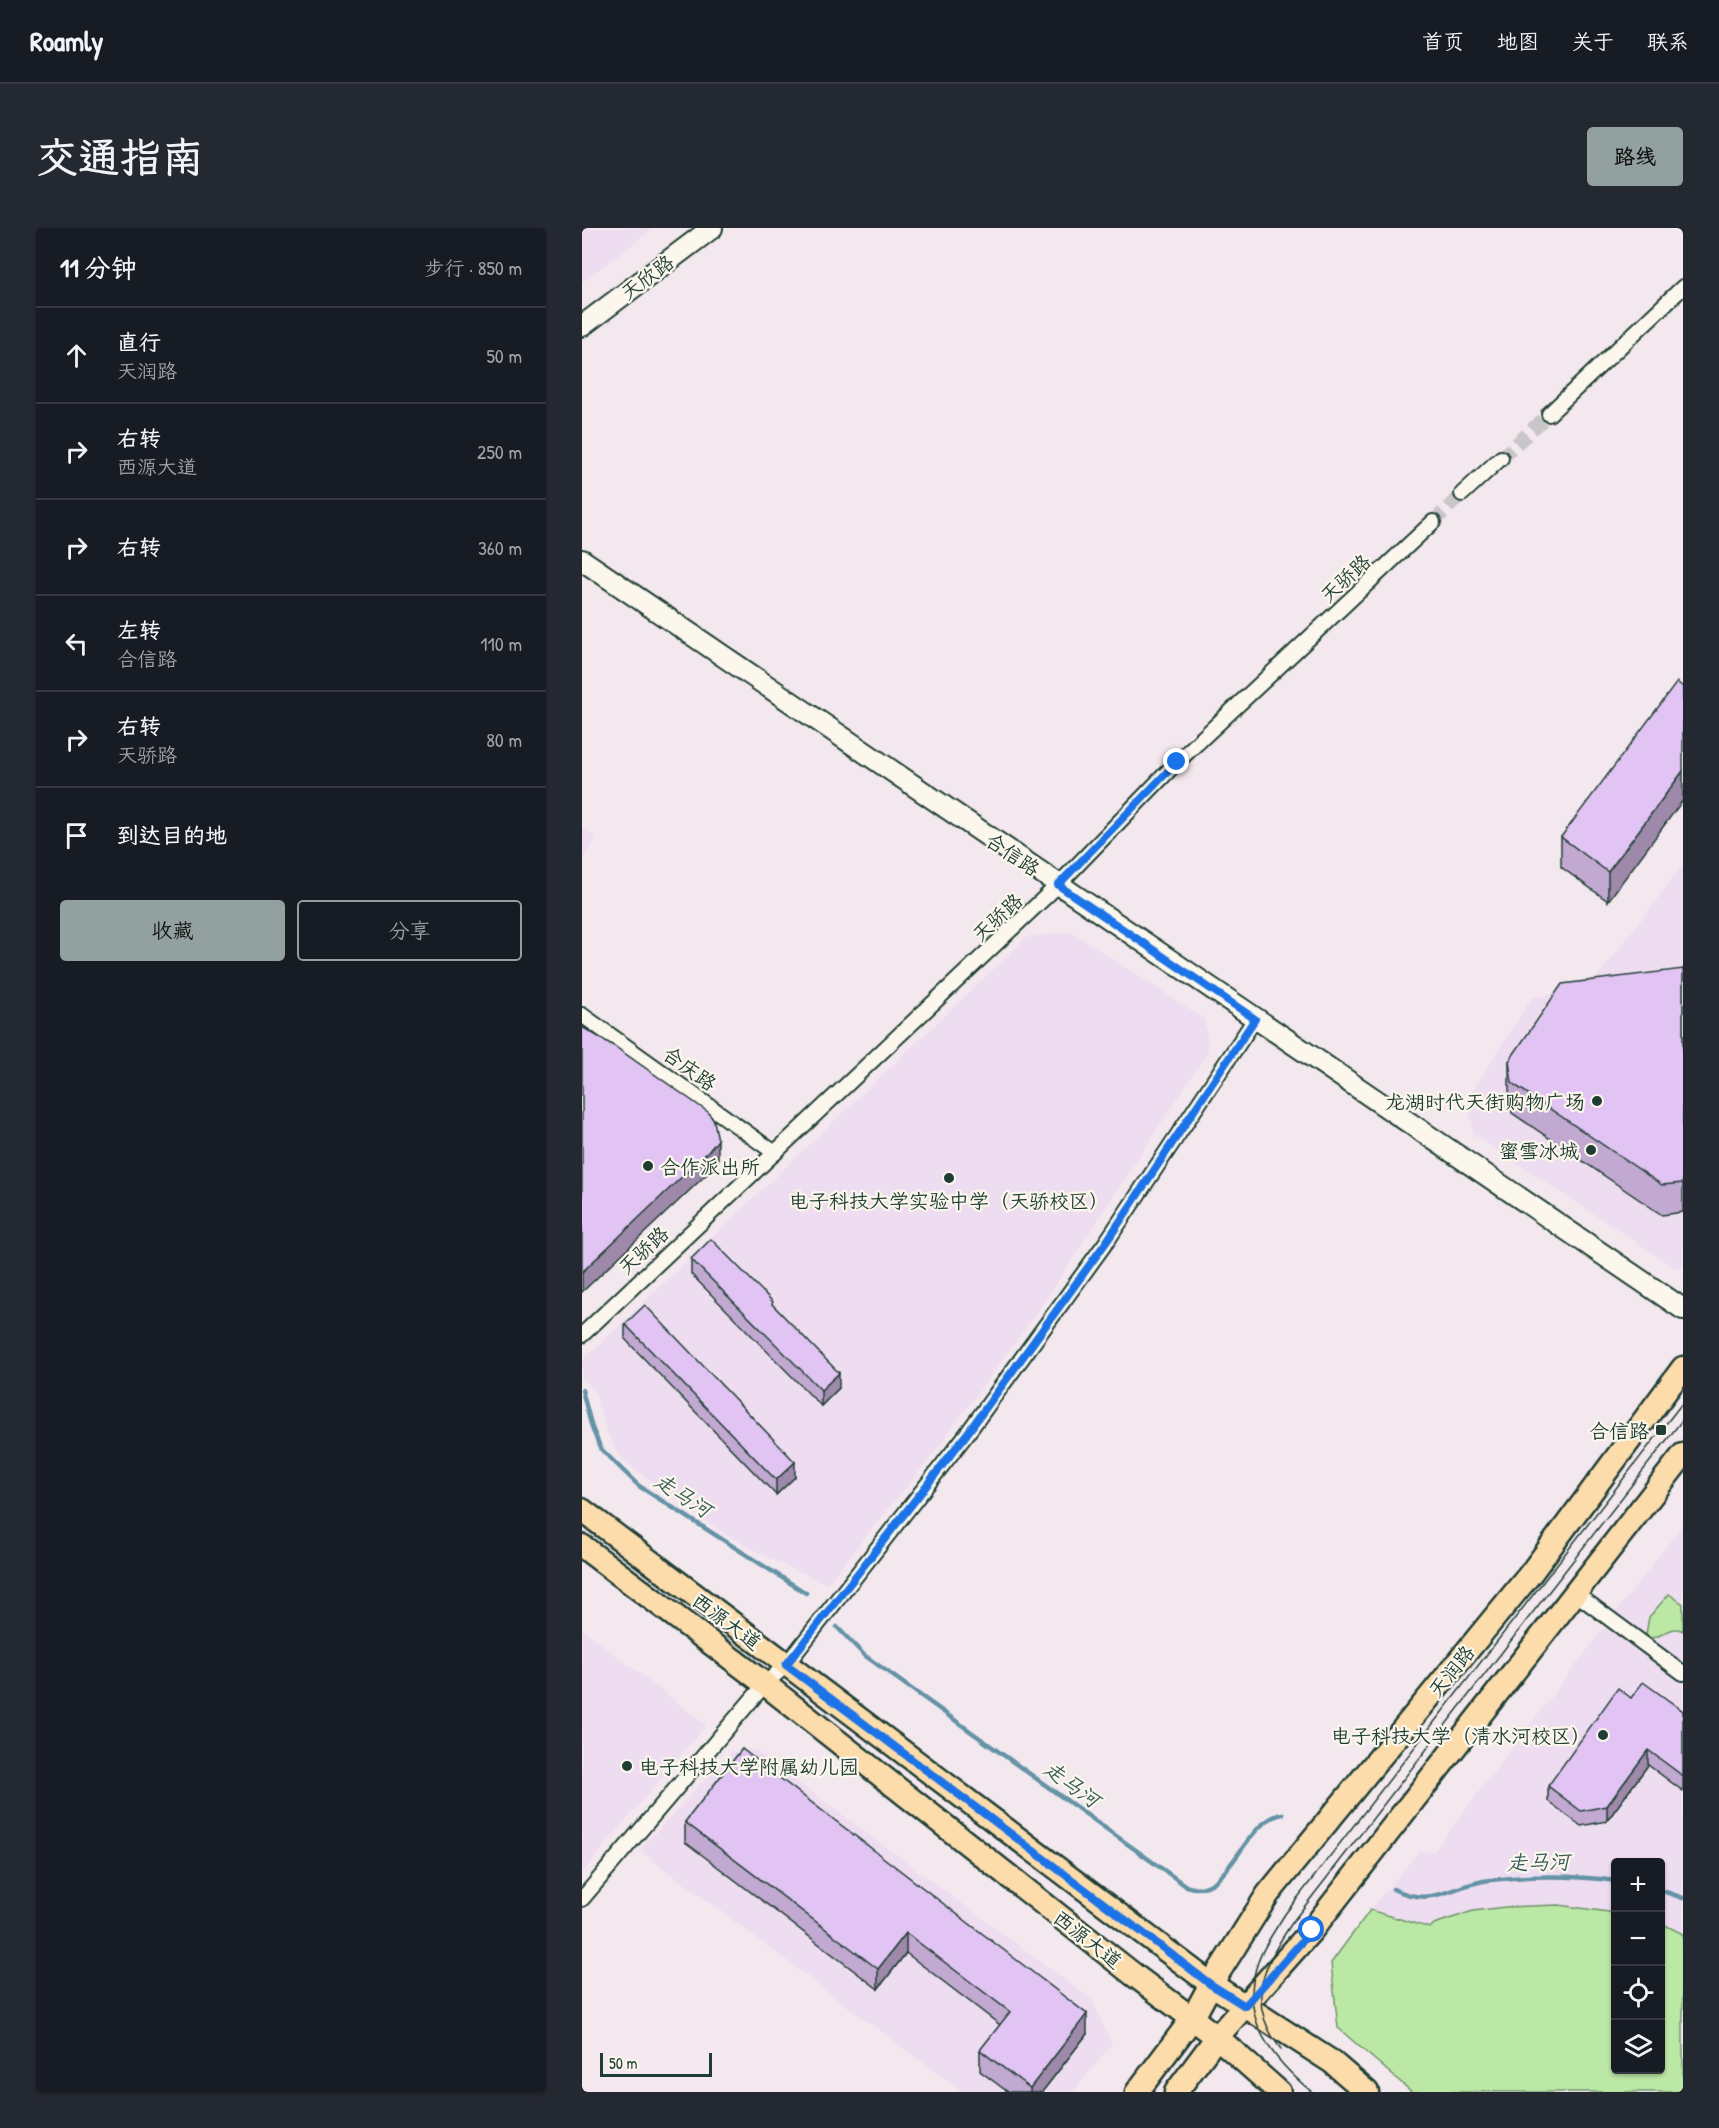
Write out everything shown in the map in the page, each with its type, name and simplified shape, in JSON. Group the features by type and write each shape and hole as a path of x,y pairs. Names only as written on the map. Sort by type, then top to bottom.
{"main road":[{"name":"天润路","path":"1137,2092 1192,2019 1210,1984 1268,1894 1531,1573 1683,1368"},
{"path":"1176,2092 1217,2037 1312,1930 1683,1455"},
{"name":"西源大道","path":"582,1510 1210,1984 1332,2062 1367,2092"},
{"name":"西源大道","path":"582,1546 765,1684 1217,2037 1279,2092"}],"street":[{"name":"天欣路","path":"582,326 712,228"},
{"path":"1549,414 1683,287"},
{"path":"1462,494 1501,459"},
{"name":"天骄路","path":"582,1335 1058,885 1177,762 1433,522"},
{"name":"合信路","path":"582,560 1683,1309"},
{"name":"合庆路","path":"582,1015 775,1153"},
{"path":"582,1899 765,1684 786,1665 973,1425 1107,1241 1255,1019"},
{"path":"1575,1593 1683,1673"}],"shaded area":[{"path":"582,228 654,228 582,282"},
{"path":"582,828 597,838 582,859"},
{"path":"1683,865 1683,1266 1675,1268 1473,1134 1468,1098 1532,997 1587,990"},
{"name":"电子科技大学实验中学（天骄校区）","path":"1072,932 1204,1019 1209,1050 1041,1307 932,1456 827,1584 775,1561 723,1533 625,1462 615,1450 605,1427 595,1392 582,1378 582,1361 1027,937"},
{"name":"电子科技大学（清水河校区）","path":"1683,1524 1683,1934 1665,1925 1665,1858 1611,1858 1611,1912 1559,1905 1430,1928 1370,1910 1420,1850 1433,1852"},
{"name":"电子科技大学附属幼儿园","path":"582,1629 706,1725 582,1873"},
{"path":"755,1750 1092,2000 1112,2044 1073,2092 962,2092 639,1850 732,1751"}],"green space":[{"path":"1669,1594 1683,1604 1683,1631 1675,1629 1651,1638 1646,1634 1649,1617"},
{"path":"1559,1905 1611,1912 1611,2074 1665,2074 1665,1925 1683,1934 1683,2092 1412,2092 1338,2028 1331,1963 1370,1910 1430,1928 1434,1924 1473,1911"}],"building":[{"path":"1677,682 1683,687 1683,771 1608,872 1561,837"},
{"name":"龙湖时代天街购物广场","path":"1683,969 1683,1183 1662,1185 1512,1083 1509,1061 1562,984"},
{"name":"合作派出所","path":"582,1027 614,1046 708,1112 714,1121 718,1140 582,1272"},
{"path":"711,1239 839,1373 821,1390 691,1259"},
{"path":"645,1305 795,1462 776,1480 625,1324"},
{"path":"1643,1682 1683,1711 1683,1776 1648,1750 1607,1806 1581,1811 1548,1786 1618,1688 1631,1698"},
{"path":"742,1749 1087,2014 1030,2088 980,2050 1010,2012 906,1933 878,1969 685,1822"}],"waterway":[{"name":"走马河","path":"582,1390 592,1428 601,1449 639,1486 806,1593"},
{"name":"走马河","path":"837,1627 864,1655 1186,1886 1201,1888 1214,1882 1225,1872 1257,1830 1269,1819 1283,1814"},
{"name":"走马河","path":"1393,1889 1421,1897 1443,1894 1477,1882 1507,1878 1569,1877 1611,1880"},
{"name":"走马河","path":"1665,1892 1683,1898"}],"tunnel":[{"path":"1501,458 1549,414"},
{"path":"1433,522 1462,494"}],"tram line":[{"path":"1312,2092 1283,2065 1262,2035 1255,2018 1252,2001 1253,1982 1263,1949 1285,1914 1683,1402"},
{"path":"1281,2049 1269,2031 1263,2015 1262,1983 1274,1952 1294,1920 1683,1419"}],"place":[{"name":"龙湖时代天街购物广场","path":"1597,1101"},
{"name":"蜜雪冰城","path":"1591,1150"},
{"name":"合作派出所","path":"648,1166"},
{"name":"电子科技大学实验中学（天骄校区）","path":"949,1178"},
{"name":"合信路","path":"1661,1430"},
{"name":"电子科技大学（清水河校区）","path":"1603,1735"},
{"name":"电子科技大学附属幼儿园","path":"627,1766"}],"route":[{"path":"1177,762 1058,885 1255,1019 1107,1241 966,1435 786,1665 1210,1984 1245,2006 1312,1930"}]}
